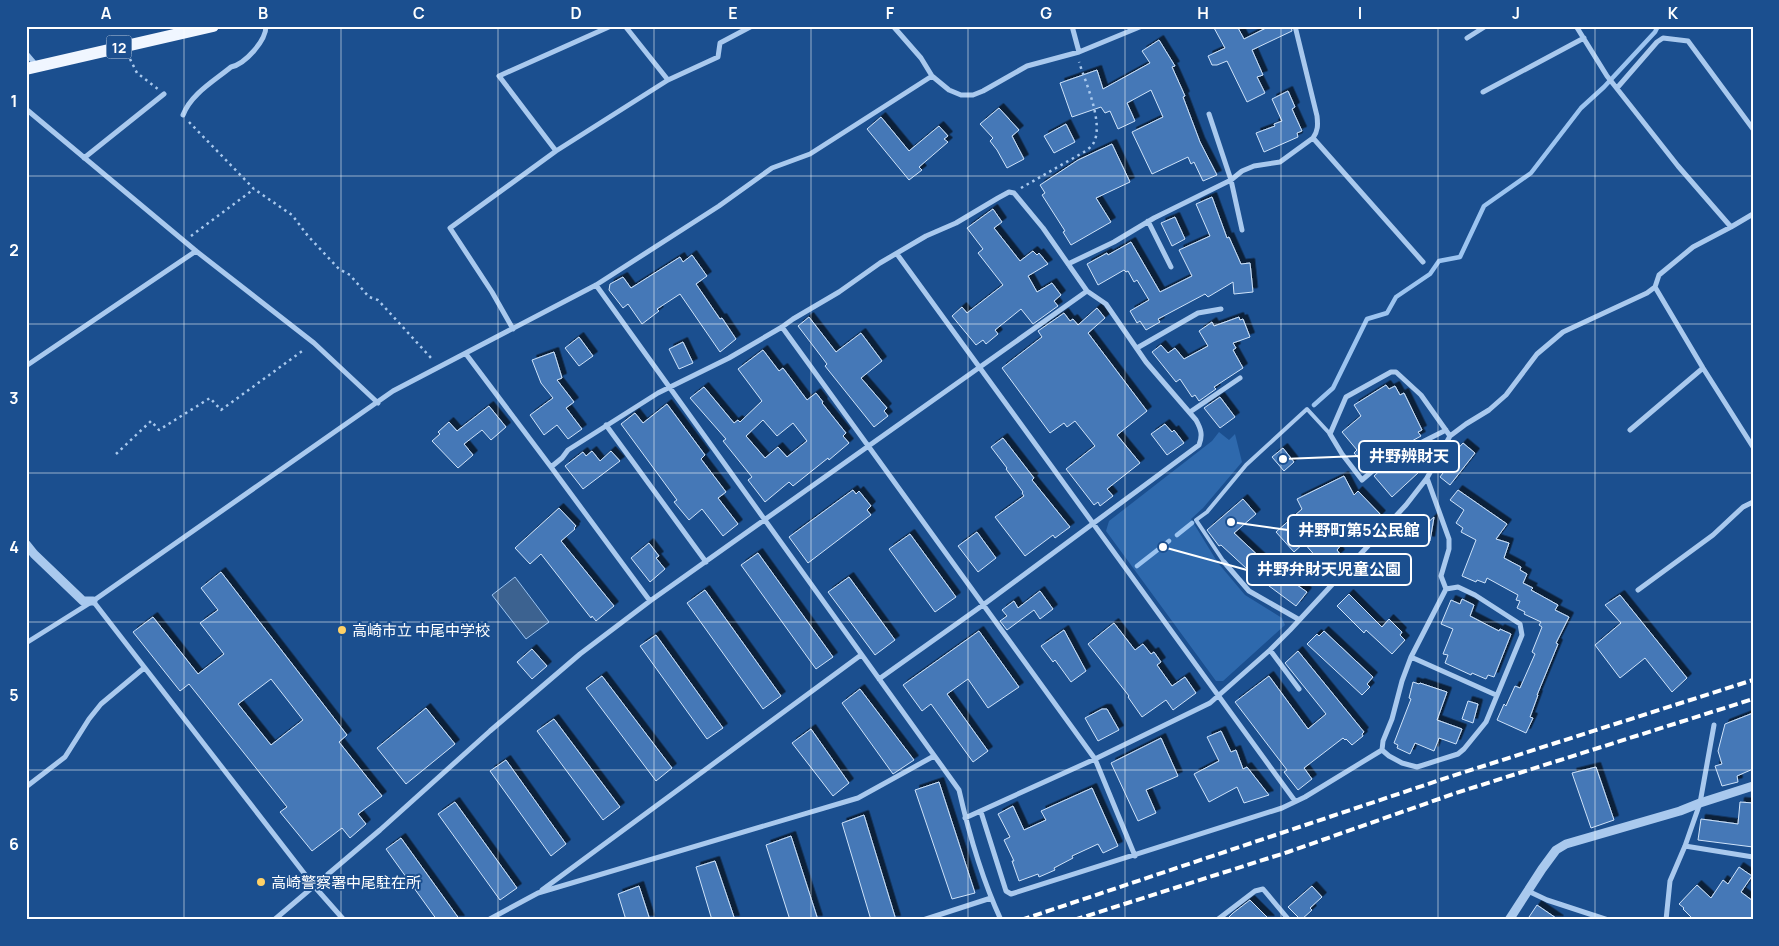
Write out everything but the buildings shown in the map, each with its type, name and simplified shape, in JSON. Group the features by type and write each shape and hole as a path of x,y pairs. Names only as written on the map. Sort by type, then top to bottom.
{"main road":[{"name":"12","path":"32,68 213,26"}],"street":[{"path":"183,115 186,107 196,96 257,48 266,31 266,26"},
{"path":"556,151 499,76 610,26"},
{"path":"625,26 668,80"},
{"path":"513,329 492,292 450,228 556,151 668,80 718,57 720,44 752,26"},
{"path":"893,26 921,58 932,76 949,90 961,95 973,95 1027,66 1078,52 1142,26"},
{"path":"1072,26 1078,52"},
{"path":"1068,264 1114,242 1148,221 1231,180 1242,171 1254,166 1280,162 1313,138 1317,133 1317,116 1295,26"},
{"path":"1467,38 1486,26"},
{"path":"1576,26 1617,88 1678,166 1731,227"},
{"path":"1482,92 1584,38"},
{"path":"1617,88 1657,42 1663,38 1688,42 1753,129"},
{"path":"26,53 32,68"},
{"path":"26,643 93,601 393,391 596,285 719,206 772,168 810,154 932,76"},
{"path":"84,158 164,94"},
{"path":"26,109 196,251 314,343 378,403"},
{"path":"1209,114 1231,180 1242,230"},
{"path":"1313,138 1423,262"},
{"path":"551,467 568,450 668,387 729,358 782,327 793,318 839,292 880,263 926,236 956,224 998,198 1009,192 1014,192 1043,228 1087,291 1106,304 1146,362 1190,412 1200,428 1202,437 1199,445 983,605 879,679"},
{"path":"965,818 1095,759 1210,703 1270,650 1406,505 1427,478 1450,436 1489,410 1506,394 1537,354 1563,332 1647,293 1655,287 1659,275 1693,247 1753,214"},
{"path":"1148,221 1170,267"},
{"path":"26,366 196,251"},
{"path":"897,254 1295,801"},
{"path":"596,285 959,790 965,818 991,898 1001,920"},
{"path":"1655,287 1753,447"},
{"path":"274,920 580,654 650,601 1087,291"},
{"path":"1137,348 1198,313 1221,309"},
{"path":"782,327 1095,759 1135,856"},
{"path":"466,354 650,601"},
{"path":"1630,430 1703,368"},
{"path":"1446,430 1407,448 1383,462 1362,480 1342,454 1331,435 1346,397 1391,372 1396,372 1421,395 1431,408 1446,430 1450,436"},
{"path":"1190,412 1240,378"},
{"path":"606,425 706,562"},
{"path":"1382,750 1383,741 1392,719 1402,681 1411,657 1446,589 1441,576 1450,539 1427,478"},
{"path":"1638,590 1706,540 1743,507 1753,502"},
{"path":"26,544 34,554 84,601 93,601"},
{"path":"1224,562 1249,590 1298,619"},
{"path":"1382,750 1402,763 1417,767 1458,754 1486,722 1522,635 1520,624 1475,595 1458,587 1446,589"},
{"path":"93,601 314,886 344,920"},
{"path":"1270,650 1298,689"},
{"path":"488,920 538,893 861,655"},
{"path":"1411,657 1496,695"},
{"path":"26,787 65,757 101,704 144,668"},
{"path":"1666,920 1670,881 1700,803 1714,725"},
{"path":"981,812 1006,891 1011,894 1282,808 1305,797 1382,750"},
{"path":"538,893 858,798 934,756"},
{"path":"1509,920 1556,850 1566,844 1680,811 1753,786"},
{"path":"1685,846 1753,857"},
{"path":"1216,920 1255,891 1263,889 1289,920"},
{"path":"1528,891 1547,900 1608,920"},
{"path":"923,920 991,898"}],"lane":[{"path":"1224,562 1196,520 1207,512 1246,465 1308,409 1331,435"}],"path":[{"path":"124,46 136,73 164,94"},
{"path":"1014,192 1084,152 1093,144 1096,126 1094,106 1078,52"},
{"path":"183,115 254,189 292,215 308,236 339,269 350,275 369,297 378,300 434,362 434,367 426,374"},
{"path":"184,241 254,189"},
{"path":"116,454 151,422 159,430 210,398 221,410 314,343"}],"shaded area":[{"path":"1219,432 1229,440 1235,434 1242,462 1203,508 1191,519 1218,563 1245,595 1282,618 1285,625 1223,681 1216,681 1106,531 1109,521 1212,441"},
{"path":"515,577 549,622 526,639 492,595"}],"waterway":[{"path":"1314,405 1333,388 1367,319 1387,313 1396,297 1430,274 1439,261 1460,257 1484,206 1531,173 1581,108 1604,87 1655,32 1658,26"},
{"path":"1177,535 1192,523"},
{"path":"1137,566 1169,541"}],"railway":[{"path":"1021,920 1449,777 1753,680"},
{"path":"1074,920 1288,852 1456,793 1753,699"}],"place":[{"name":"井野辨財天","path":"1283,459"},
{"name":"井野町第5公民館","path":"1231,522"},
{"name":"井野弁財天児童公園","path":"1163,547"},
{"name":"高崎市立 中尾中学校","path":"342,630"},
{"name":"高崎警察署中尾駐在所","path":"261,882"}]}
